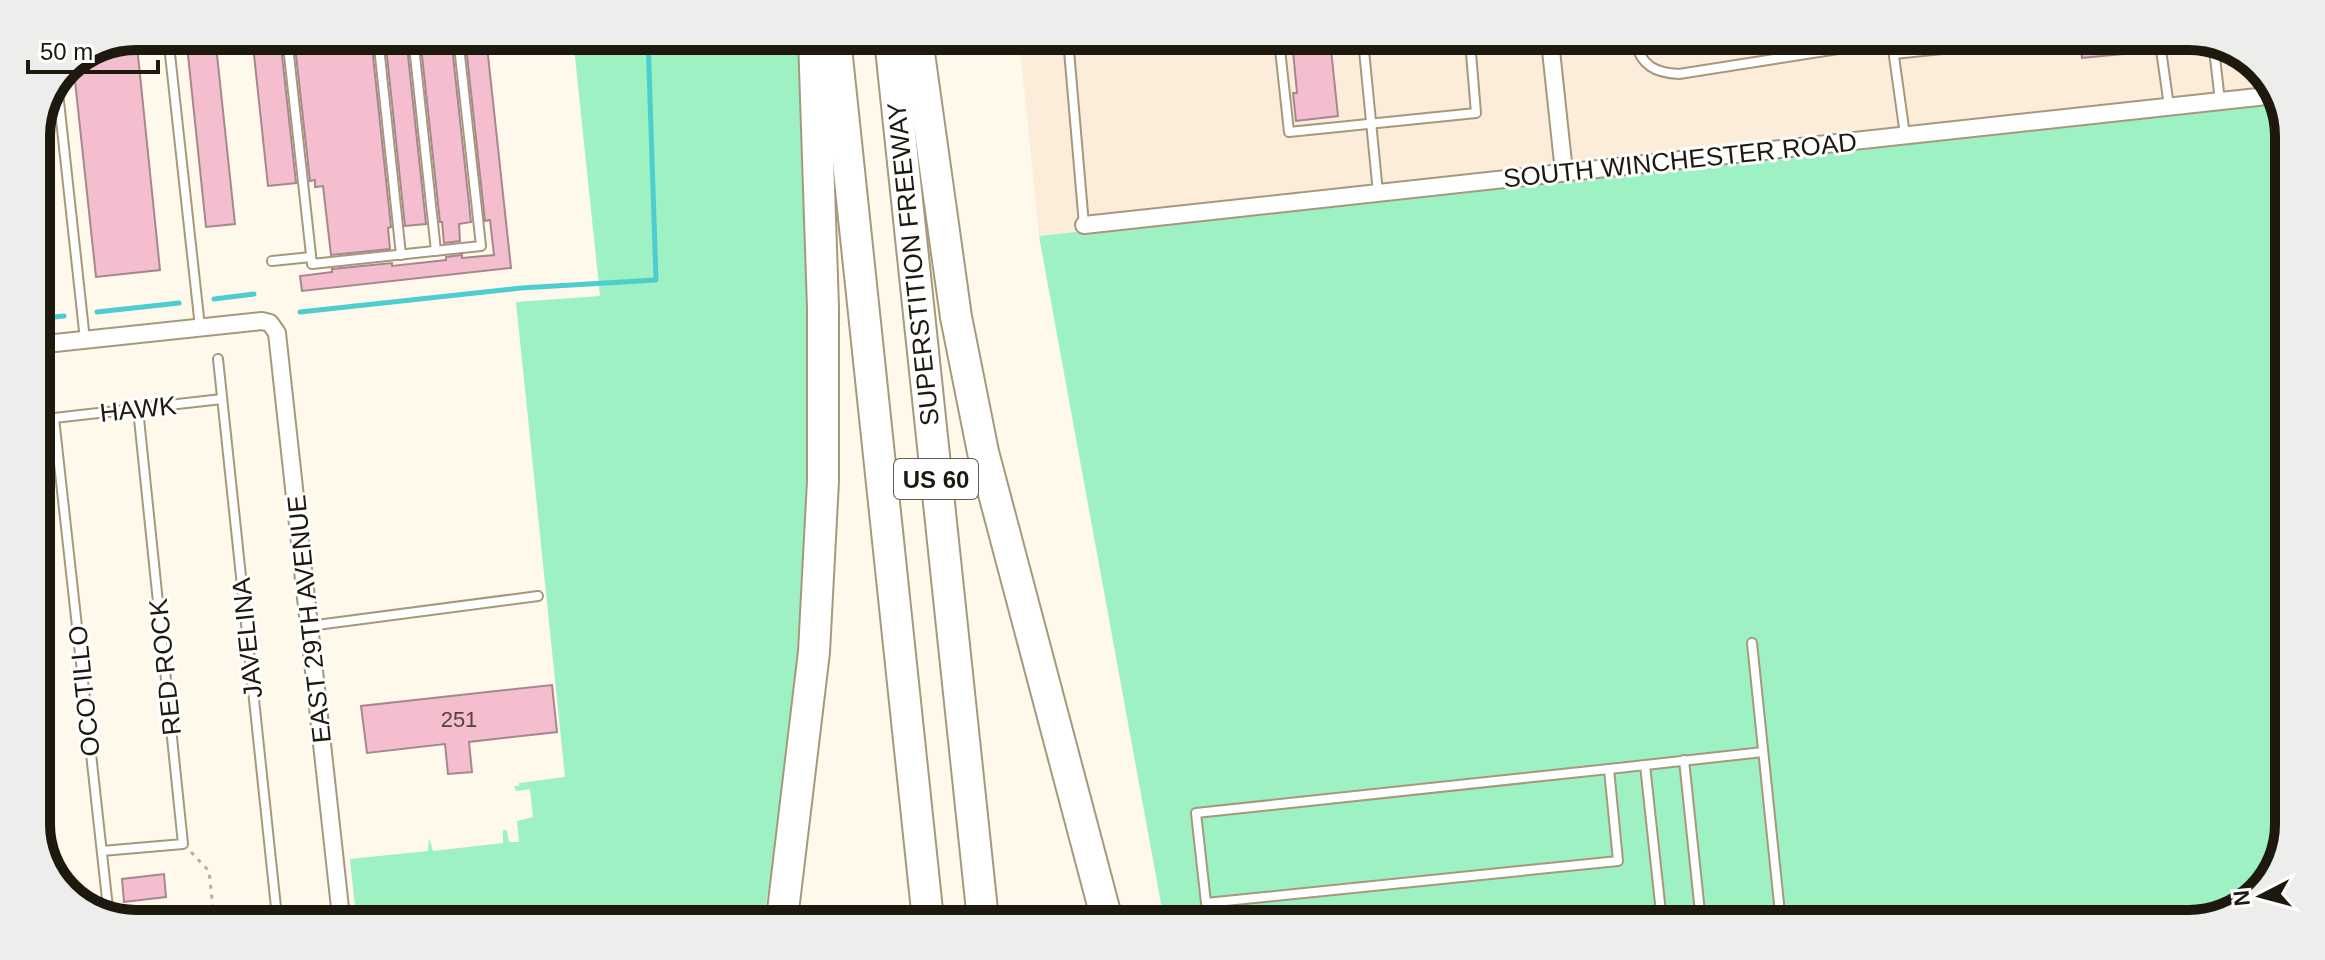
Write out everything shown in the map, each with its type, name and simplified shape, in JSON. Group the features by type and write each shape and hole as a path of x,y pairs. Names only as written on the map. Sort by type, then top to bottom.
{"highway":[{"path":"783,910 814,652 823,481 823,308 814,50"},
{"name":"SUPERSTITION FREEWAY","path":"836,50 927,910"},
{"name":"SUPERSTITION FREEWAY","path":"891,50 982,910"},
{"path":"919,50 956,317 983,452 1104,910"}],"street":[{"path":"1551,50 1564,172"},
{"name":"SOUTH WINCHESTER ROAD","path":"1084,225 2265,96"},
{"name":"EAST 29TH AVENUE","path":"201,328 248,322 270,323 277,333 340,910"},
{"path":"50,344 201,328"}],"lane":[{"path":"170,50 201,328"},
{"path":"288,50 312,264 481,246 459,50"},
{"path":"379,50 401,255"},
{"path":"414,50 436,251"},
{"path":"1069,50 1084,225"},
{"path":"1280,50 1289,132 1476,113 1471,50"},
{"path":"1364,50 1378,193"},
{"path":"1639,50 1645,62 1660,73 1679,74 1832,50"},
{"path":"1893,50 1905,135"},
{"path":"1894,54 1907,50"},
{"path":"2161,50 2169,107"},
{"path":"2215,55 2220,101"},
{"path":"59,99 85,340"},
{"path":"272,261 311,257"},
{"name":"JAVELINA","path":"218,359 275,910"},
{"name":"HAWK","path":"54,418 222,399"},
{"name":"RED ROCK","path":"138,409 183,844"},
{"name":"OCOTILLO","path":"54,418 108,904"},
{"path":"309,626 538,596"},
{"path":"1752,643 1780,910"},
{"path":"1609,769 1618,861 1206,903 1196,813 1763,752"},
{"path":"1684,760 1700,910"},
{"path":"1645,765 1661,910"},
{"path":"102,851 183,844"}],"path":[{"path":"183,844 209,871 213,910"}],"shaded area":[{"path":"1020,50 2189,50 2206,52 2232,62 2250,75 2263,93 1039,236"}],"green space":[{"path":"574,50 801,50 809,286 811,541 790,743 765,910 355,910 350,859 428,851 429,838 433,851 503,843 503,830 507,830 509,842 519,842 517,821 533,817 530,789 516,791 514,786 565,777 516,302 600,296"},
{"path":"2266,99 2275,130 2275,824 2268,856 2221,856 2221,903 2189,910 1162,910 1039,236"}],"building":[{"path":"137,50 160,270 96,277 75,76 88,64 103,57"},
{"path":"187,50 216,50 235,224 206,227"},
{"path":"253,50 281,50 296,183 268,186"},
{"path":"295,50 372,50 391,227 388,228 390,249 331,255 323,186 315,187 315,180 310,181"},
{"path":"386,50 407,50 426,224 405,226"},
{"path":"421,50 452,50 471,222 459,224 460,241 444,243"},
{"path":"466,50 487,50 511,268 302,291 300,276 332,272 332,269 392,263 392,266 446,260 446,257 462,255 462,258 494,255 490,220 485,221"},
{"path":"1293,50 1331,50 1338,116 1296,121 1293,93 1297,93"},
{"path":"2081,50 2133,50 2133,53 2082,58"},
{"path":"552,685 557,732 469,742 472,772 448,774 445,744 367,753 361,706"},
{"path":"164,874 166,897 124,902 122,879"}],"waterway":[{"path":"300,312 521,288 656,280 648,50"},
{"path":"214,299 254,294"},
{"path":"97,312 179,303"},
{"path":"50,318 64,316"}]}
